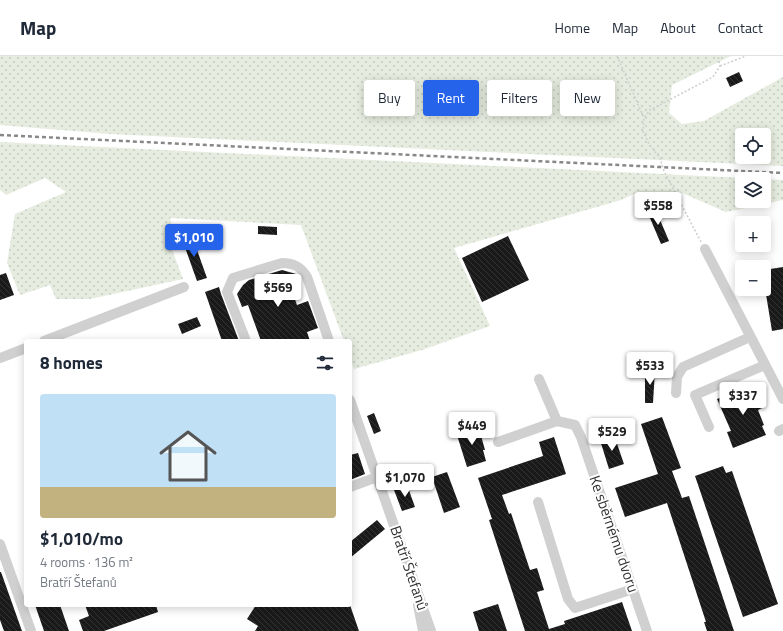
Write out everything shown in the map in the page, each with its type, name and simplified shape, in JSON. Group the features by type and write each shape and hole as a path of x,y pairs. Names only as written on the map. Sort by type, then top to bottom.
{"street":[{"path":"705,249 783,399"},
{"path":"245,339 227,292 229,284 233,278 288,263 295,265 302,270 307,277 328,339"},
{"path":"49,339 184,287"},
{"path":"676,393 677,377 683,367 750,337"},
{"path":"0,358 24,349"},
{"path":"709,427 695,395 765,365"},
{"path":"498,442 557,422 539,379"},
{"name":"Bratří Štefanů","path":"353,416 377,477 431,631"},
{"name":"Ke sběrnému dvoru","path":"557,422 575,425 582,437 647,631"},
{"path":"352,486 377,477"},
{"path":"538,502 568,599 575,608 633,589"},
{"path":"0,544 31,631"},
{"path":"416,587 422,631"}],"path":[{"path":"617,56 644,118 643,131 649,144 660,158 664,171 705,249"},
{"path":"718,56 720,66"},
{"path":"644,118 650,110 713,77 720,66 746,56"}],"shaded area":[{"path":"0,56 731,56 672,85 669,113 682,124 704,121 783,77 783,166 741,164 771,164 771,128 735,128 735,164 110,134 0,125"},
{"path":"0,142 735,178 735,208 745,208 726,212 682,193 636,193 621,200 454,248 490,326 422,350 354,369 352,364 352,339 343,339 301,225 170,218 175,239 170,244 183,279 90,299 56,299 50,285 20,295 7,263 15,214 66,192 45,178 6,195 0,190"},
{"path":"771,179 783,180 783,200 771,203"}],"building":[{"path":"739,72 743,81 730,87 726,78"},
{"path":"655,208 669,241 661,244 647,211"},
{"path":"258,226 277,227 277,235 258,234"},
{"path":"192,236 207,278 197,281 182,239"},
{"path":"508,236 529,280 482,302 462,258"},
{"path":"783,267 783,329 772,331 766,296 771,296 771,269"},
{"path":"282,270 296,274 301,286 291,289 297,305 308,301 318,328 307,332 309,339 260,339 248,305 242,307 237,294 243,285 249,280"},
{"path":"6,273 14,295 0,300 0,275"},
{"path":"219,287 238,339 221,339 205,292"},
{"path":"197,317 201,326 182,334 178,324"},
{"path":"645,370 655,370 653,403 645,403"},
{"path":"752,385 762,408 758,410 766,435 733,448 727,432 731,431 717,399"},
{"path":"374,413 381,431 374,434 367,416"},
{"path":"662,417 681,468 672,471 682,498 689,496 734,631 707,631 704,622 706,622 667,503 625,517 615,488 658,474 641,424"},
{"path":"475,426 477,433 480,432 485,450 483,450 486,461 467,467 456,432"},
{"path":"614,435 624,464 609,469 600,440"},
{"path":"554,437 566,474 502,495 509,514 511,513 530,570 537,568 544,590 537,592 549,629 565,624 564,621 622,602 632,631 525,631 489,520 492,519 478,478 543,456 539,442"},
{"path":"358,453 365,474 352,479 352,454"},
{"path":"723,466 726,473 732,471 778,604 743,617 695,476"},
{"path":"447,472 460,507 444,513 432,477"},
{"path":"407,485 415,507 402,511 394,490"},
{"path":"377,520 385,529 352,556 352,540"},
{"path":"0,572 22,631 4,631 0,620"},
{"path":"498,604 507,631 479,631 473,612"},
{"path":"36,607 61,607 69,631 44,631"},
{"path":"86,607 157,607 158,612 104,631 83,631 79,620 89,616"},
{"path":"255,607 351,607 359,631 255,631 258,626 247,619"}],"railway":[{"path":"0,135 783,173"}]}
